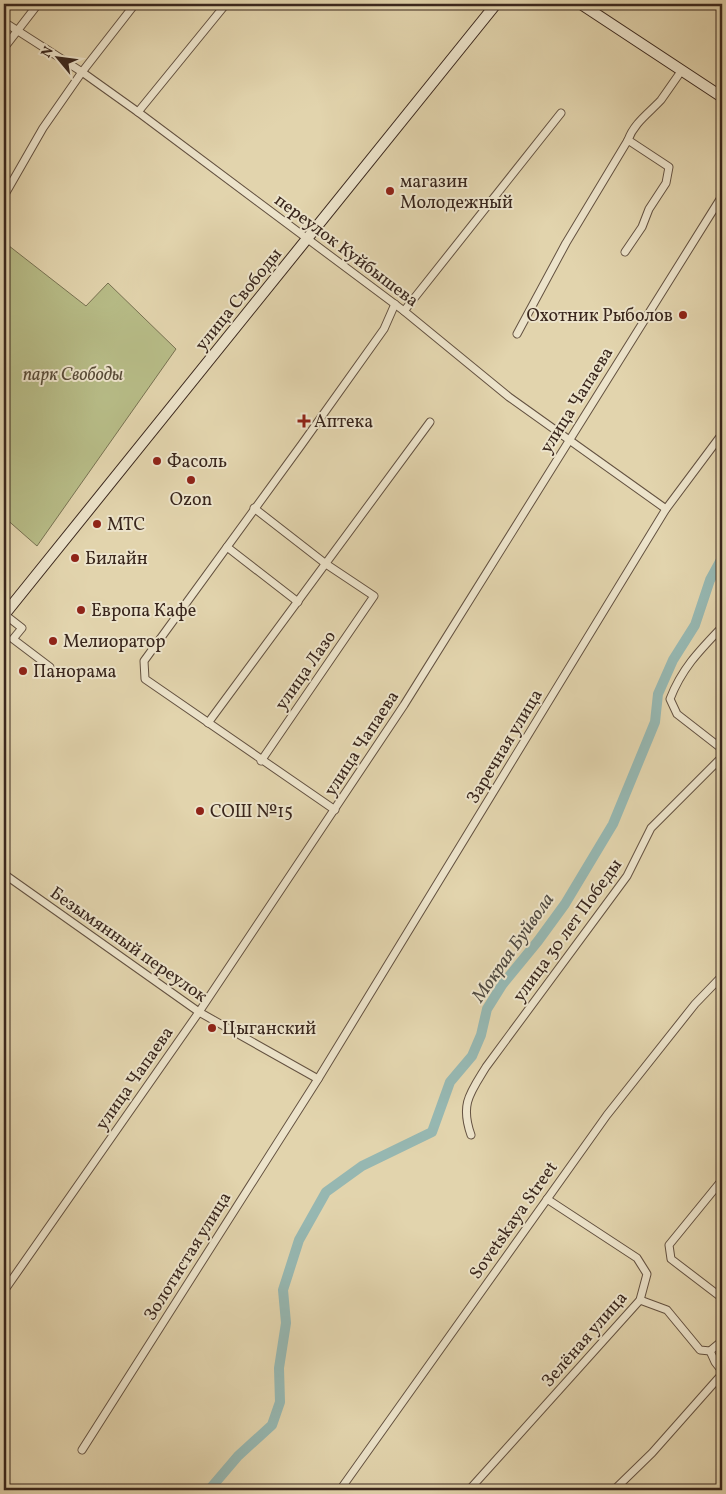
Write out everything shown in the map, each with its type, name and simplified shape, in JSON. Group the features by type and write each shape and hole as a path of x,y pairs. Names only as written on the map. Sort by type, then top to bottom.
{"main road":[{"name":"улица Свободы","path":"4,614 496,4"},
{"path":"581,4 722,97"}],"street":[{"path":"4,48 38,4"},
{"path":"4,196 43,128 82,72 135,4"},
{"path":"138,112 226,4"},
{"name":"переулок Куйбышева","path":"4,22 82,72 138,112 395,304 509,397 666,510"},
{"path":"517,334 566,243 631,133 644,116 662,98 682,70"},
{"path":"404,311 560,114"},
{"path":"625,252 642,227 649,210 666,183 669,167 628,140"},
{"name":"улица Чапаева","path":"4,1291 199,1012 404,705 722,196"},
{"path":"335,810 261,761 145,679 144,660 384,329 395,304"},
{"path":"208,724 430,422"},
{"name":"Заречная улица","path":"318,1078 666,510 722,434"},
{"path":"254,508 326,564"},
{"path":"227,547 298,602"},
{"name":"улица Лазо","path":"261,761 374,596 326,564"},
{"path":"4,614 22,628 13,639 50,668"},
{"path":"722,627 695,656 677,683 670,699 677,714 722,749"},
{"name":"улица 30 лет Победы","path":"471,1135 466,1121 468,1099 486,1067 627,876 652,828 722,757"},
{"name":"Безымянный переулок","path":"4,874 199,1012 318,1078"},
{"name":"Sovetskaya Street","path":"340,1490 606,1115 695,1004 722,976"},
{"name":"Золотистая улица","path":"82,1450 318,1078"},
{"path":"722,1180 669,1245 671,1259 722,1298"},
{"name":"Зелёная улица","path":"469,1490 640,1300 647,1274 637,1258 547,1199"},
{"path":"640,1300 667,1310 700,1350 710,1351 722,1341"},
{"path":"614,1490 652,1453 722,1373 710,1351"}],"green space":[{"name":"парк Свободы","path":"4,242 86,306 108,283 176,349 37,546 4,517"}],"waterway":[{"name":"Мокрая Буйвола","path":"209,1490 238,1456 272,1425 280,1402 279,1368 286,1323 283,1290 299,1240 326,1192 362,1166 432,1132 450,1082 472,1056 481,1035 487,1009 502,985 565,904 613,824 655,722 658,694 673,660 695,625 710,580 722,558"}],"place":[{"name":"магазин Молодежный","path":"390,191"},
{"name":"Охотник Рыболов","path":"683,315"},
{"name":"Аптека","path":"304,421"},
{"name":"Фасоль","path":"157,461"},
{"name":"Ozon","path":"191,480"},
{"name":"МТС","path":"97,524"},
{"name":"Билайн","path":"75,558"},
{"name":"Европа Кафе","path":"81,610"},
{"name":"Мелиоратор","path":"53,641"},
{"name":"Панорама","path":"23,671"},
{"name":"СОШ №15","path":"200,811"},
{"name":"Цыганский","path":"212,1028"}]}
